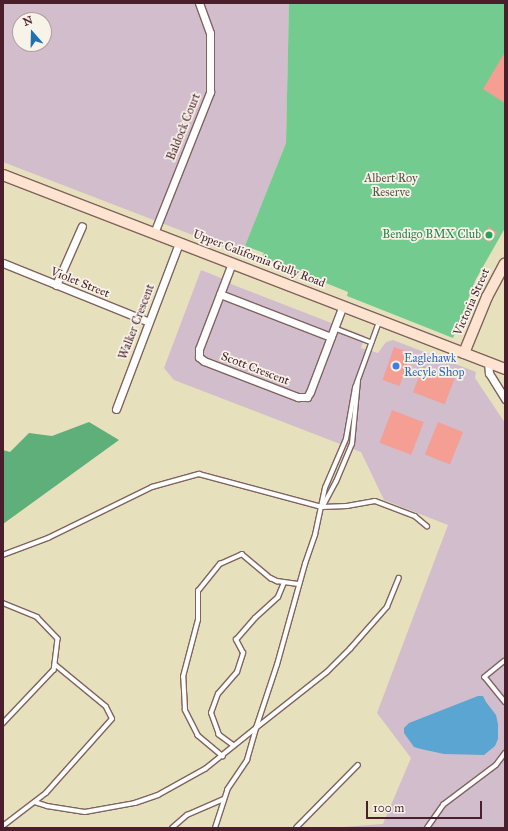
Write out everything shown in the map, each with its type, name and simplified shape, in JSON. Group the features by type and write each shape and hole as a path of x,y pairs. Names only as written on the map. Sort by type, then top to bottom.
{"street":[{"name":"Baldock Court","path":"154,233 210,92 210,33 199,3"},
{"name":"Upper California Gully Road","path":"3,175 343,305 505,369"},
{"path":"56,285 82,226"},
{"name":"Walker Crescent","path":"116,409 179,242"},
{"name":"Violet Street","path":"3,263 149,322"},
{"name":"Scott Crescent","path":"232,263 199,349 199,357 204,361 298,397 304,397 310,392 343,305"},
{"name":"Victoria Street","path":"464,353 487,297 505,263"},
{"path":"220,294 331,337"},
{"path":"488,362 490,373 505,399"}],"lane":[{"path":"215,828 227,790 247,760 277,665 298,584 322,507 325,488 348,433 358,378 380,320"},
{"path":"334,328 371,342"},
{"path":"322,507 336,482 352,444 358,395 358,378"},
{"path":"3,555 48,538 152,487 199,474 322,507 347,506 370,500 375,501 415,516 427,526"},
{"path":"223,757 198,736 184,710 183,677 198,620 198,591 220,564 242,554 262,572 277,581 298,584"},
{"path":"34,802 47,806 85,812 135,803 158,795 205,769 223,757 256,728 327,672 350,649 387,606 399,578"},
{"path":"234,746 219,735 211,713 218,694 237,672 243,653 236,640 255,618 278,597 284,582"},
{"path":"3,603 37,617 58,639 54,670 3,724"},
{"path":"505,661 485,677 505,702"},
{"path":"3,826 46,793 112,719 106,706 55,665"},
{"path":"427,828 444,805 496,765 505,753"},
{"path":"296,828 358,765"},
{"path":"172,828 187,815 224,799"}],"shaded area":[{"path":"3,3 289,3 286,143 242,254 3,162"},
{"path":"201,270 231,282 231,284 365,336 361,348 378,353 386,342 393,340 476,372 475,378 505,423 505,828 328,828 383,824 411,758 377,713 448,525 384,500 361,452 174,380 164,368"}],"green space":[{"name":"Albert Roy Reserve","path":"289,3 505,3 505,228 476,279 453,338 347,296 348,292 262,257 264,253 245,246 286,143"},
{"path":"89,422 119,440 3,524 3,450 10,452 29,433 52,436"}],"water":[{"path":"478,696 483,696 496,715 498,724 498,739 495,746 484,755 444,754 421,749 414,747 404,733 404,728 409,723"}],"building":[{"path":"505,52 505,103 483,89"},
{"name":"Bendigo BMX Club","path":"489,227 497,233 490,243 482,237"},
{"path":"394,347 411,353 400,386 383,380"},
{"path":"423,366 455,378 445,404 413,392"},
{"path":"392,410 424,422 411,455 379,443"},
{"path":"438,422 463,432 450,465 425,454"}],"place":[{"name":"Bendigo BMX Club","path":"489,235"},
{"name":"Eaglehawk Recyle Shop","path":"396,366"}]}
